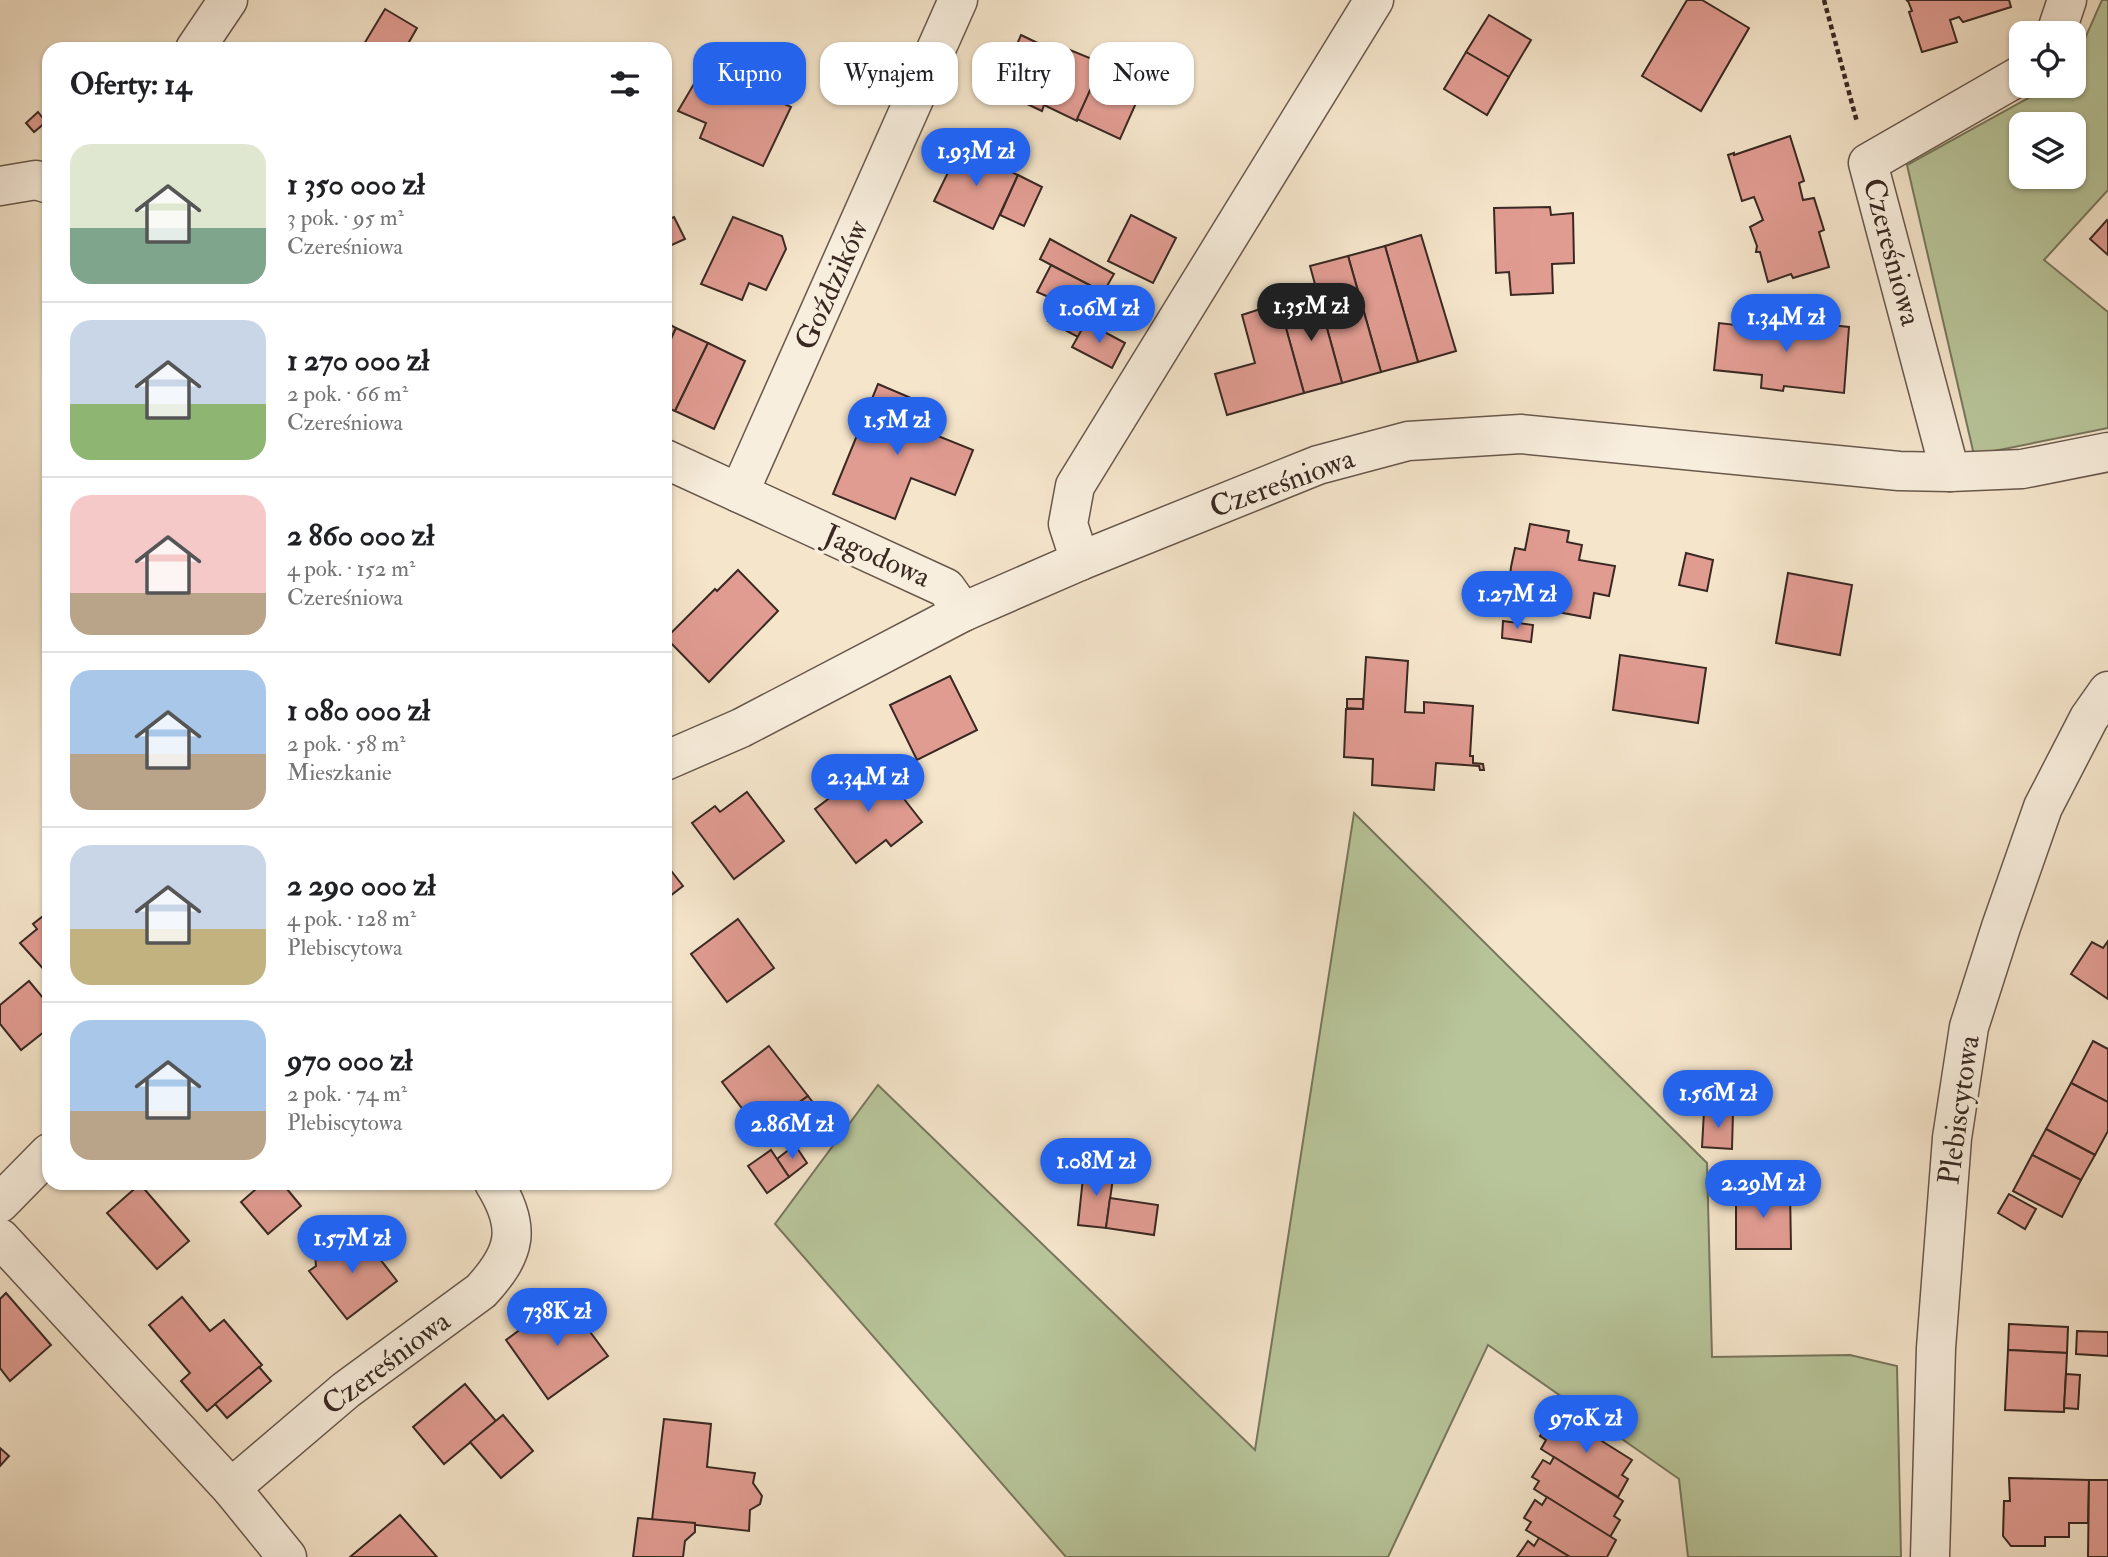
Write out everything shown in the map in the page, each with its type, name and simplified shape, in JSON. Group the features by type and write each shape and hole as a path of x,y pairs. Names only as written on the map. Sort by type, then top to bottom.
{"street":[{"path":"200,42 228,0"},
{"name":"Goździków","path":"739,493 958,0"},
{"path":"1080,561 1068,524 1075,486 1374,0"},
{"path":"2060,21 2067,0"},
{"name":"Czereśniowa","path":"1950,472 1868,163 2009,82"},
{"path":"0,186 36,180 42,182"},
{"name":"Czereśniowa","path":"672,758 741,728 963,612 1080,561 1318,465 1408,441 1521,434 1899,471 1950,472 2022,469 2108,452"},
{"name":"Jagodowa","path":"672,462 946,587 963,612"},
{"name":"Plebiscytowa","path":"1930,1557 1937,1335 1952,1138 1969,1027 2043,807 2090,718 2108,691"},
{"path":"0,1203 42,1160"},
{"name":"Czereśniowa","path":"231,1488 346,1390 481,1291 499,1272 512,1245 507,1204 498,1190"},
{"path":"0,1238 231,1488 287,1557"}],"path":[{"path":"1824,0 1868,163"}],"green space":[{"path":"2102,0 2108,0 2108,190 2044,260 2108,312 2108,428 1974,455 1907,165 2028,98 2086,98 2086,36"},
{"path":"1354,813 1707,1163 1712,1357 1850,1355 1897,1366 1901,1557 1688,1557 1679,1479 1488,1345 1388,1557 1066,1557 775,1224 878,1085 1255,1450"}],"building":[{"path":"1687,0 1702,0 1749,28 1701,111 1642,76"},
{"path":"1906,0 2009,0 2011,7 1963,22 1959,17 1950,20 1957,42 1922,52 1909,12 1912,11"},
{"path":"385,9 417,28 409,42 365,42"},
{"path":"1489,15 1531,40 1509,77 1466,52"},
{"path":"1021,35 1036,42 1018,42"},
{"path":"1075,52 1089,58 1089,93 1077,121 1044,105 1075,105"},
{"path":"1466,52 1509,77 1487,115 1444,89"},
{"path":"693,86 693,105 791,107 763,166 700,138 706,123 678,111"},
{"path":"1089,93 1089,105 1135,105 1120,139 1077,119"},
{"path":"1029,105 1044,105 1042,111"},
{"path":"38,112 42,117 42,125 34,132 26,123"},
{"path":"1790,136 1804,181 1799,183 1803,200 1814,198 1824,230 1819,232 1829,267 1793,278 1791,274 1768,282 1750,227 1763,220 1754,197 1742,201 1728,155"},
{"path":"960,148 1018,175 993,229 934,201"},
{"path":"1018,175 1042,187 1024,226 1000,215"},
{"path":"1550,207 1551,215 1573,213 1574,263 1552,264 1553,293 1511,295 1509,272 1496,273 1494,208"},
{"path":"1131,215 1176,238 1153,283 1108,261"},
{"path":"674,217 685,239 672,245"},
{"path":"733,217 782,236 786,249 766,290 749,283 742,300 701,284"},
{"path":"2108,221 2108,255 2090,239"},
{"path":"1421,235 1456,351 1418,362 1385,246"},
{"path":"1050,239 1114,274 1103,293 1040,259"},
{"path":"1385,246 1418,362 1381,372 1348,256"},
{"path":"1348,256 1381,372 1342,383 1310,266"},
{"path":"1051,265 1103,292 1078,337 1048,321 1058,301 1037,292"},
{"path":"1317,292 1342,383 1304,393 1279,303"},
{"path":"1279,303 1304,393 1227,415 1215,374 1255,363 1242,315"},
{"path":"1771,320 1849,327 1844,393 1784,386 1783,391 1761,388 1762,375 1714,370 1719,323 1771,329"},
{"path":"1086,322 1125,343 1112,368 1072,347"},
{"path":"676,328 708,343 675,411 672,410 672,337"},
{"path":"708,343 745,361 714,429 675,411"},
{"path":"878,384 918,401 908,424 973,450 955,495 911,478 895,519 833,494"},
{"path":"1530,524 1569,531 1567,542 1582,545 1579,560 1615,566 1609,596 1594,593 1590,618 1514,604 1520,578 1510,576 1511,567 1515,548 1525,550"},
{"path":"1686,553 1713,560 1707,591 1679,585"},
{"path":"738,570 778,611 709,682 672,644 672,632 715,589 717,591"},
{"path":"1788,573 1852,585 1840,655 1776,643"},
{"path":"1503,621 1533,625 1531,642 1502,638"},
{"path":"1620,655 1706,668 1698,723 1613,710"},
{"path":"1366,657 1408,661 1405,712 1424,713 1424,702 1473,706 1470,756 1473,756 1473,763 1483,764 1484,770 1480,770 1479,766 1436,763 1434,790 1372,785 1373,759 1344,757 1346,709 1363,709"},
{"path":"950,676 977,730 917,760 890,705"},
{"path":"1347,699 1363,699 1363,709 1347,708"},
{"path":"876,763 922,822 891,846 886,840 856,863 815,809"},
{"path":"747,792 784,841 734,879 692,823 715,806 720,812"},
{"path":"672,872 683,886 672,895"},
{"path":"42,917 42,967 20,943 37,929 33,924"},
{"path":"738,919 774,968 727,1002 691,954"},
{"path":"2108,941 2108,999 2071,974 2092,942 2103,948"},
{"path":"29,981 42,997 42,1034 21,1050 0,1024 0,1005"},
{"path":"2093,1041 2108,1049 2108,1102 2071,1083"},
{"path":"769,1046 808,1096 760,1132 722,1082"},
{"path":"2071,1083 2108,1102 2108,1131 2095,1155 2046,1129"},
{"path":"808,1096 818,1109 790,1131 779,1117"},
{"path":"1704,1111 1733,1112 1732,1149 1702,1147"},
{"path":"2046,1129 2095,1155 2081,1180 2032,1155"},
{"path":"795,1145 807,1163 789,1177 777,1159"},
{"path":"771,1150 789,1177 767,1193 748,1166"},
{"path":"2032,1155 2081,1180 2062,1217 2013,1191"},
{"path":"1084,1168 1114,1171 1106,1228 1078,1225"},
{"path":"133,1190 145,1190 189,1241 157,1269 107,1213"},
{"path":"255,1190 288,1190 301,1206 268,1234 241,1202"},
{"path":"1790,1190 1791,1249 1736,1249 1736,1191"},
{"path":"2009,1194 2036,1209 2025,1229 1998,1213"},
{"path":"1110,1198 1158,1205 1154,1235 1106,1228"},
{"path":"359,1232 397,1281 347,1319 309,1271 316,1266 315,1254 327,1246 338,1248"},
{"path":"6,1293 51,1345 10,1381 0,1368 0,1299"},
{"path":"182,1297 210,1331 224,1320 262,1365 207,1411 181,1381 190,1373 149,1325"},
{"path":"564,1297 608,1356 548,1399 506,1340"},
{"path":"2009,1324 2068,1327 2067,1353 2008,1350"},
{"path":"2077,1331 2108,1332 2108,1356 2076,1354"},
{"path":"2008,1350 2067,1353 2064,1412 2005,1410"},
{"path":"259,1367 271,1381 227,1418 215,1404"},
{"path":"2066,1374 2080,1375 2078,1409 2064,1408"},
{"path":"465,1384 496,1421 444,1464 413,1427"},
{"path":"503,1415 533,1451 501,1478 470,1442"},
{"path":"1562,1416 1632,1460 1622,1475 1628,1479 1618,1497 1541,1449 1546,1440 1540,1436 1550,1420 1557,1424"},
{"path":"664,1419 711,1424 707,1467 755,1473 753,1483 762,1496 760,1504 750,1510 749,1531 652,1520"},
{"path":"0,1448 9,1456 0,1466"},
{"path":"1554,1457 1623,1501 1614,1516 1620,1520 1610,1537 1534,1489 1539,1481 1532,1477 1543,1460 1550,1464"},
{"path":"2009,1478 2089,1480 2088,1523 2069,1523 2069,1537 2045,1537 2045,1546 2011,1546 2003,1536 2004,1501 2010,1501"},
{"path":"2089,1480 2108,1480 2108,1557 2088,1557"},
{"path":"1547,1497 1616,1540 1607,1557 1570,1557 1526,1530 1531,1522 1524,1518 1535,1500 1542,1505"},
{"path":"400,1515 437,1557 350,1557"},
{"path":"638,1518 695,1523 695,1532 685,1541 683,1557 633,1557"},
{"path":"1539,1538 1570,1557 1517,1557 1528,1541 1534,1546"}]}
